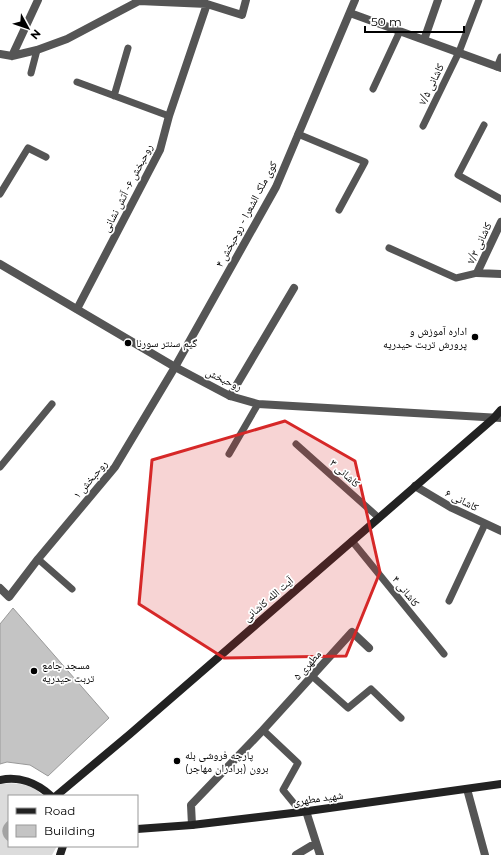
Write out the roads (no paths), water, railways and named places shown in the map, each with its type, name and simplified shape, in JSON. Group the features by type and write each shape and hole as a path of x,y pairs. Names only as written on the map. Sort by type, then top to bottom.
{"main road":[{"name":"آیت الله کاشانی","path":"497,418 501,410"},
{"name":"آیت الله کاشانی","path":"57,795 501,413"},
{"path":"0,780 20,779 44,789 50,795"},
{"path":"68,795 73,783"},
{"name":"شهید مطهری","path":"138,829 192,825 303,812 501,784"}],"street":[{"path":"12,56 38,0"},
{"path":"0,54 12,56 37,50 67,39 139,0 208,4 242,15 246,0"},
{"name":"کوی ملک الشعرا - روحبخش ۴","path":"175,367 276,186 355,0"},
{"path":"424,40 438,0"},
{"name":"روحبخش ۶- آتش نشانی","path":"77,309 160,150 169,116 208,4"},
{"path":"350,13 499,68"},
{"name":"کاشانی ۷/۳","path":"477,273 501,222"},
{"name":"روحبخش","path":"0,264 175,367 230,396 258,404 497,418"},
{"path":"477,273 501,274"},
{"path":"230,396 294,288"},
{"name":"روحبخش ۱","path":"0,588 9,597 38,559 115,467 175,367"},
{"name":"کاشانی ۶","path":"415,486 452,508 501,531"},
{"name":"مطهری ۵","path":"192,825 192,805 263,730 352,632 369,648"},
{"path":"467,788 485,855"},
{"path":"303,812 320,855"},
{"path":"296,855 316,843"}],"lane":[{"name":"کاشانی ۷/۵","path":"423,126 459,52 479,0"},
{"path":"373,89 400,31"},
{"path":"114,96 128,48"},
{"path":"31,73 37,50"},
{"path":"499,68 501,57"},
{"path":"76,82 169,116"},
{"path":"484,125 458,176 501,199"},
{"path":"298,134 365,162 339,210"},
{"path":"0,194 28,148 46,157"},
{"path":"389,248 456,278 477,273"},
{"path":"0,467 52,404"},
{"path":"230,454 258,404"},
{"name":"کاشانی ۳","path":"296,444 379,518"},
{"path":"449,601 485,524"},
{"name":"کاشانی ۴","path":"352,541 444,654"},
{"path":"38,559 72,589"},
{"path":"312,676 348,708 371,689 401,718"},
{"path":"263,730 298,763 283,790 303,812"}],"place":[{"name":"اداره آموزش و پرورش تربت حیدریه","path":"475,337"},
{"name":"گیم سنتر سورنا","path":"128,343"},
{"name":"مسجد جامع تربت حیدریه","path":"34,671"},
{"name":"پارچه فروشی بله برون (برادران مهاجر)","path":"177,761"}]}
